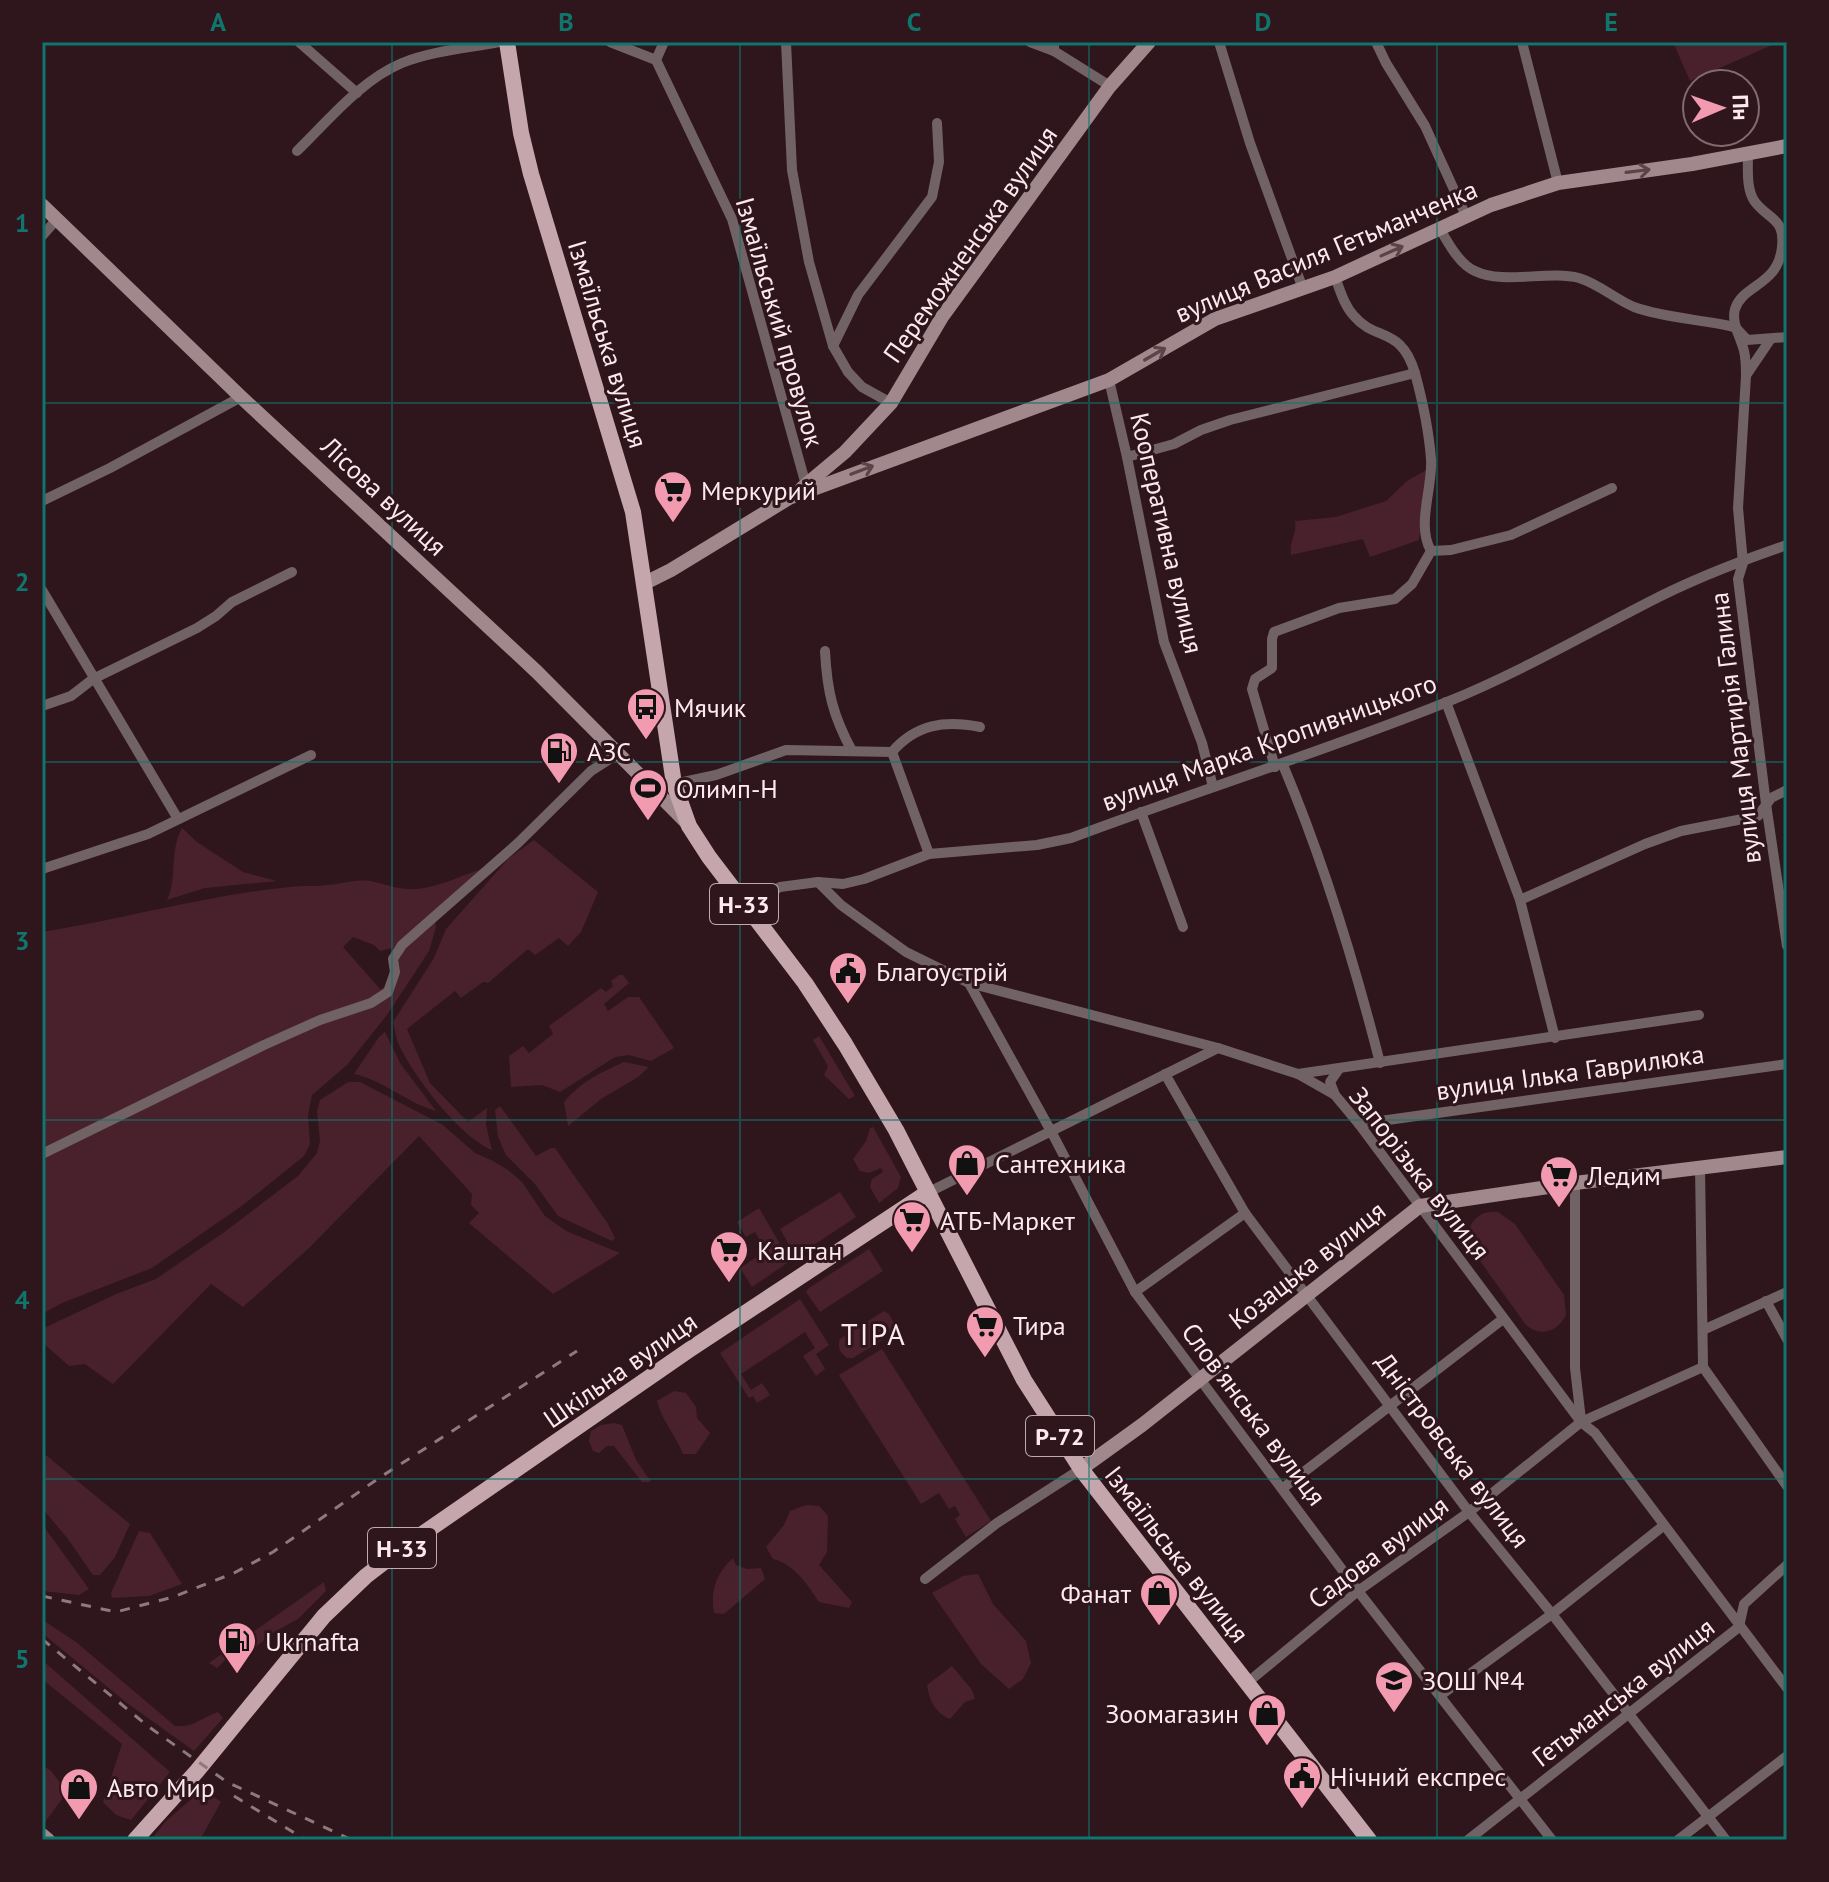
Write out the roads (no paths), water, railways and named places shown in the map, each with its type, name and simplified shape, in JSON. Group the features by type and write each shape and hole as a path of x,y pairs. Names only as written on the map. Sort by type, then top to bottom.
{"main road":[{"name":"Ізмаїльська вулиця","path":"507,42 521,133 531,174 633,512 674,784 689,826 805,983 845,1044 896,1130 1024,1380 1081,1469 1369,1840"},
{"name":"Шкільна вулиця","path":"135,1840 197,1771 324,1616 366,1576 702,1341 927,1193"}],"street":[{"path":"299,42 357,93"},
{"path":"297,151 357,93 389,69 403,62 499,42"},
{"path":"610,42 656,60 664,42"},
{"path":"786,42 792,170 809,262 833,346 848,372 862,387 891,403"},
{"path":"1030,42 1054,46 1110,86"},
{"name":"Переможненська вулиця","path":"789,498 845,452 891,403 942,317 1110,86 1149,42"},
{"path":"1219,42 1250,143 1303,289"},
{"path":"1376,42 1425,126 1466,216"},
{"path":"1522,42 1558,183"},
{"name":"Ізмаїльський провулок","path":"656,60 732,219 806,485"},
{"path":"833,346 858,295 932,197 939,162 937,123"},
{"name":"вулиця Василя Гетьманченка","path":"645,583 789,498 1109,380 1215,319 1335,277 1491,205 1558,183 1787,146"},
{"path":"1748,154 1749,186 1754,201 1776,219 1782,233 1782,249 1776,270 1741,299 1734,317 1736,328 1747,340 1787,337"},
{"name":"Лісова вулиця","path":"42,205 241,397 537,672 689,826"},
{"path":"42,236 57,219"},
{"path":"1440,229 1447,242 1473,271 1489,275 1578,278 1637,308 1663,316 1736,328"},
{"path":"1335,277 1354,316 1401,345 1415,373 1431,457 1425,530 1431,551"},
{"name":"вулиця Мартирія Галина","path":"1736,328 1745,355 1746,376 1738,508 1743,563 1738,579 1787,946"},
{"path":"1746,376 1770,340"},
{"path":"1127,457 1174,444 1230,420 1415,373"},
{"name":"Кооперативна вулиця","path":"1109,380 1164,642 1202,743 1213,787"},
{"path":"42,501 241,397"},
{"path":"1431,551 1451,550 1511,535 1612,488"},
{"name":"вулиця Марка Кропивницького","path":"747,906 780,887 818,882 843,884 929,854 1037,845 1071,838 1279,766 1446,702 1551,654 1648,602 1787,545"},
{"path":"1380,1063 1336,905 1312,833 1279,766 1252,689 1255,679 1272,668 1274,632 1339,608 1395,599 1412,584 1431,551"},
{"path":"42,706 71,696 93,679 197,628 232,602 292,572"},
{"path":"42,590 178,819"},
{"path":"825,651 833,713 852,751"},
{"path":"1446,702 1520,900 1555,1038"},
{"path":"674,784 716,775 786,750 892,752 924,727 942,723 980,727"},
{"path":"892,752 929,854"},
{"path":"42,869 148,834 311,755"},
{"path":"42,1154 264,1045 320,1020 371,1003 388,992 395,972 393,959 402,945 518,843 591,771 616,755"},
{"path":"1520,900 1681,831 1758,816 1771,798 1787,790"},
{"path":"1141,812 1183,927"},
{"name":"Запорізька вулиця","path":"818,882 841,905 906,952 969,983 1218,1048 1298,1074 1335,1095 1581,1422 1595,1433 1787,1688"},
{"name":"Словʼянська вулиця","path":"969,983 1135,1292 1358,1591 1552,1840"},
{"path":"1298,1074 1699,1015"},
{"name":"Шкільна вулиця","path":"927,1193 1218,1048"},
{"name":"вулиця Ілька Гаврилюка","path":"1359,1124 1787,1064"},
{"path":"1335,1095 1330,1082 1339,1069"},
{"name":"Дністровська вулиця","path":"1165,1074 1245,1213 1469,1512 1552,1614 1726,1840"},
{"name":"Козацька вулиця","path":"925,1579 997,1523 1081,1469 1201,1379 1420,1206 1787,1157"},
{"path":"1700,1167 1703,1367 1787,1486"},
{"path":"1575,1183 1575,1368 1581,1422"},
{"path":"1135,1292 1245,1213"},
{"path":"1703,1330 1787,1292"},
{"path":"1766,1301 1787,1339"},
{"path":"1283,1488 1503,1319"},
{"name":"Садова вулиця","path":"1247,1683 1358,1591 1469,1512 1581,1422 1703,1367"},
{"path":"1441,1695 1552,1614 1663,1526"},
{"name":"Гетьманська вулиця","path":"1468,1840 1739,1627 1744,1604 1787,1565"},
{"path":"1678,1840 1787,1756"},
{"path":"42,1835 48,1840"}],"railway":[{"path":"42,1596 116,1612 173,1597 234,1573 273,1552 379,1478 577,1351"},
{"path":"42,1639 149,1727 227,1782 352,1840"},
{"path":"234,1796 306,1840"}],"place":[{"name":"Меркурий","path":"673,524"},
{"name":"Мячик","path":"646,741"},
{"name":"АЗС","path":"559,785"},
{"name":"Олимп-Н","path":"648,822"},
{"name":"Благоустрій","path":"848,1005"},
{"name":"Сантехника","path":"967,1197"},
{"name":"Ледим","path":"1559,1209"},
{"name":"АТБ-Маркет","path":"912,1254"},
{"name":"Каштан","path":"729,1284"},
{"name":"Тира","path":"985,1359"},
{"name":"Фанат","path":"1159,1627"},
{"name":"Ukrnafta","path":"237,1675"},
{"name":"ЗОШ №4","path":"1394,1714"},
{"name":"Зоомагазин","path":"1267,1747"},
{"name":"Нічний експрес","path":"1302,1810"},
{"name":"Авто Мир","path":"79,1821"}],"district":[{"name":"ТІРА","path":"874,1333"}]}
